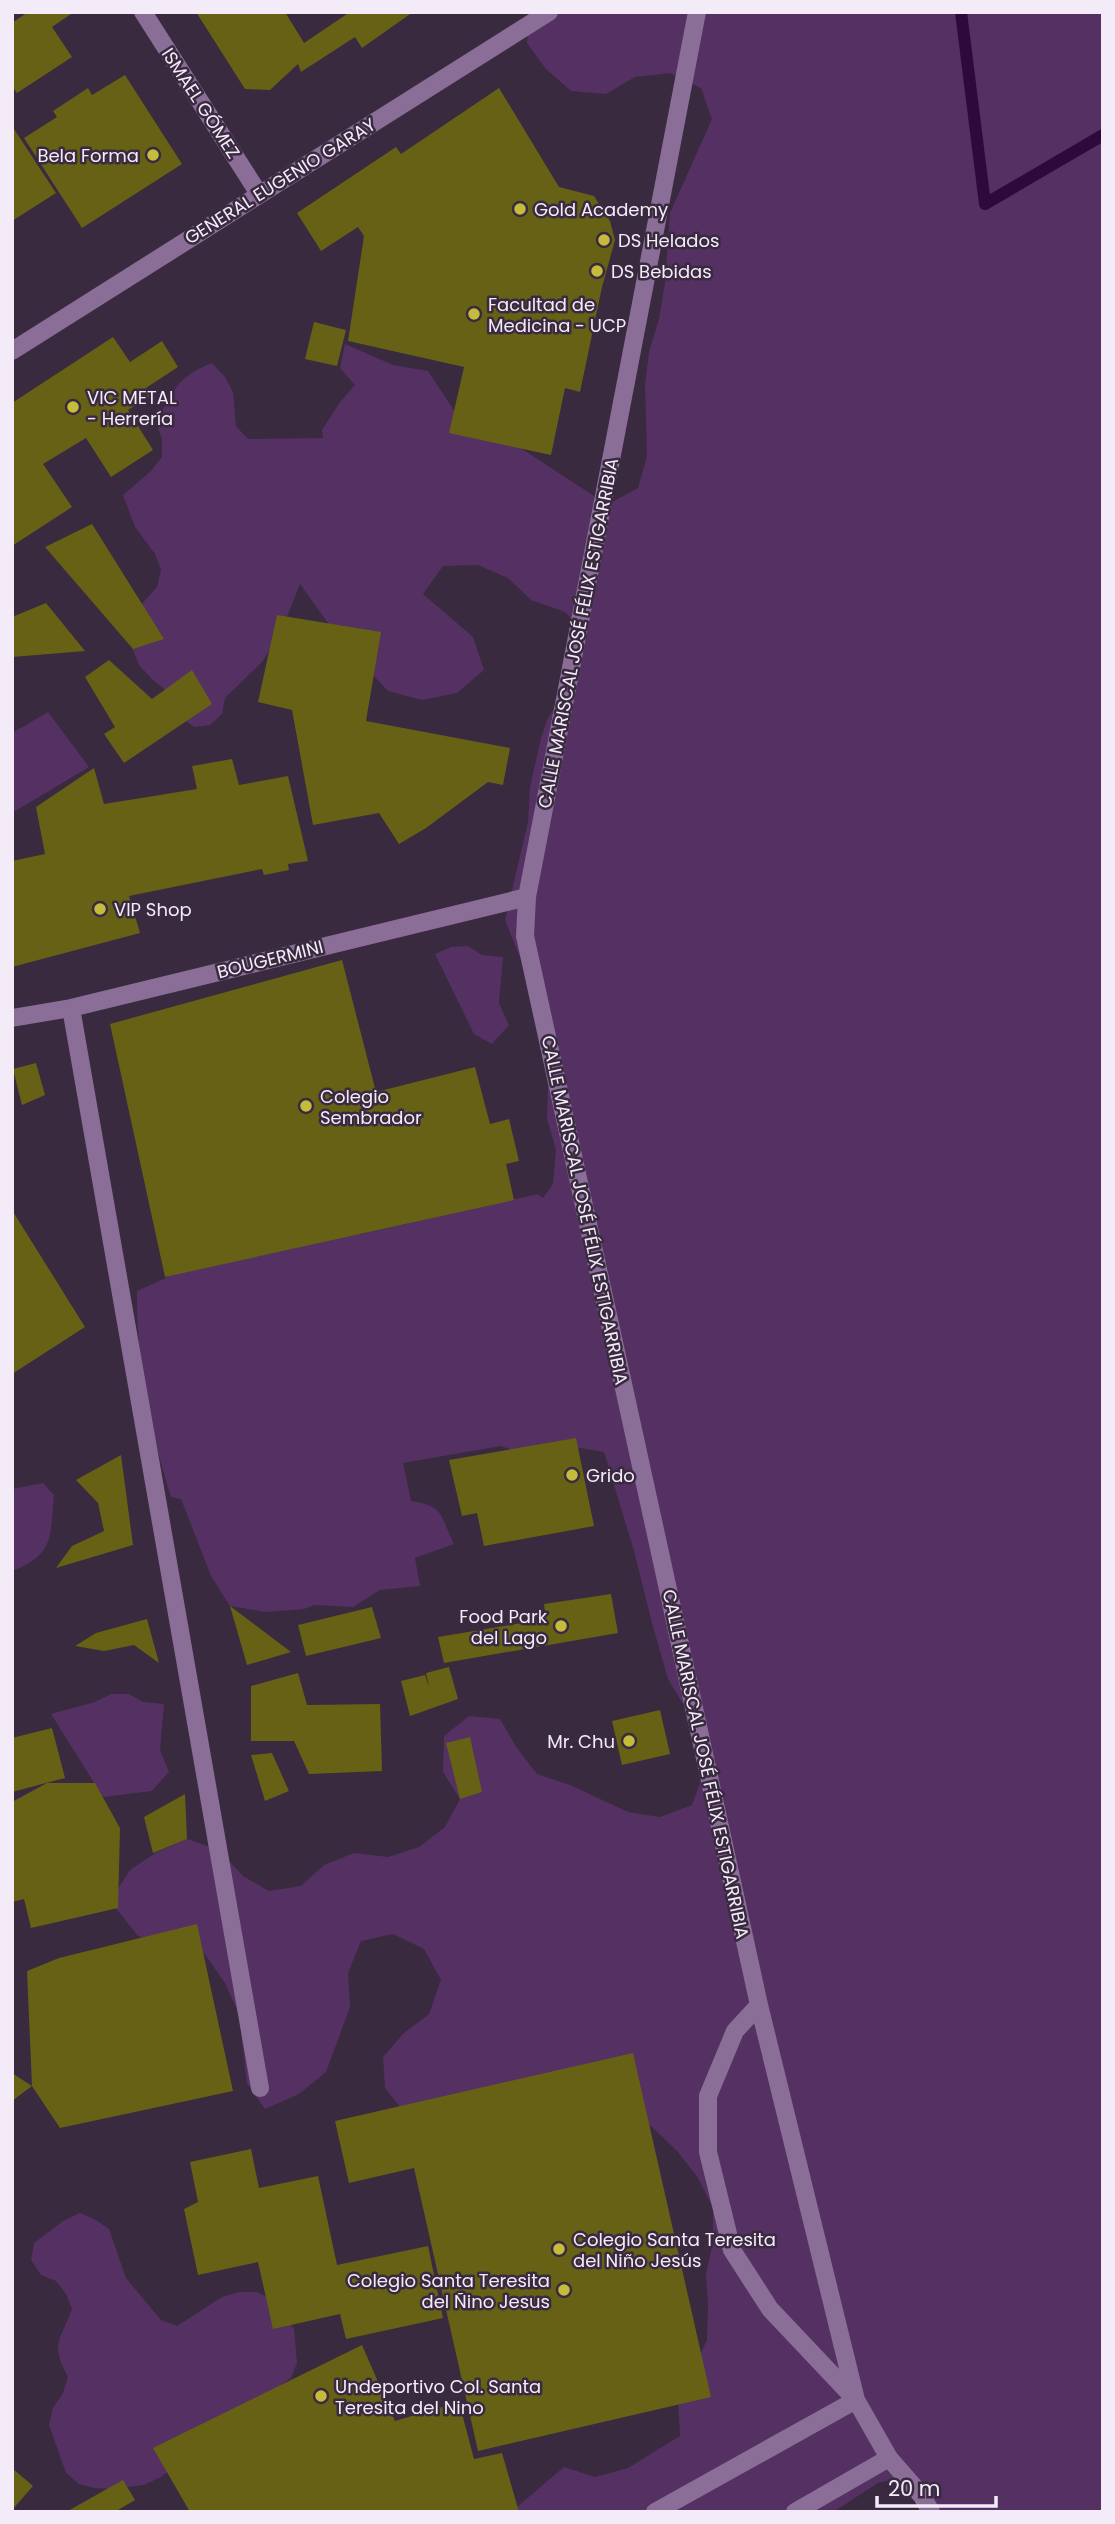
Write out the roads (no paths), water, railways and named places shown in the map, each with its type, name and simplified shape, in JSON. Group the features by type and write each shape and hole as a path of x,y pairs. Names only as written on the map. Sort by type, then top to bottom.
{"street":[{"name":"ISMAEL GÓMEZ","path":"143,12 259,194"},
{"name":"GENERAL EUGENIO GARAY","path":"12,351 549,12"},
{"name":"CALLE MARISCAL JOSÉ FÉLIX ESTIGARRIBIA","path":"697,12 527,897 525,936 759,2005 856,2400"},
{"name":"BOUGERMINI","path":"12,1018 71,1008 527,897"},
{"path":"71,1008 260,2088"},
{"path":"759,2005 735,2031 708,2096 708,2152 732,2250 750,2280 787,2329 856,2400 890,2458 932,2512"},
{"path":"655,2512 856,2400"},
{"path":"795,2512 890,2458"}],"waterway":[{"path":"961,12 985,204 1103,135"}],"place":[{"name":"Bela Forma","path":"153,155"},
{"name":"Gold Academy","path":"520,209"},
{"name":"DS Helados","path":"604,240"},
{"name":"DS Bebidas","path":"597,271"},
{"name":"Facultad de Medicina - UCP","path":"474,314"},
{"name":"VIC METAL - Herrería","path":"73,407"},
{"name":"VIP Shop","path":"100,909"},
{"name":"Colegio Sembrador","path":"306,1106"},
{"name":"Grido","path":"572,1475"},
{"name":"Food Park del Lago","path":"561,1626"},
{"name":"Mr. Chu","path":"629,1741"},
{"name":"Colegio Santa Teresita del Niño Jesús","path":"559,2249"},
{"name":"Colegio Santa Teresita del Ñino Jesus","path":"564,2290"},
{"name":"Undeportivo Col. Santa Teresita del Nino","path":"321,2396"}]}
